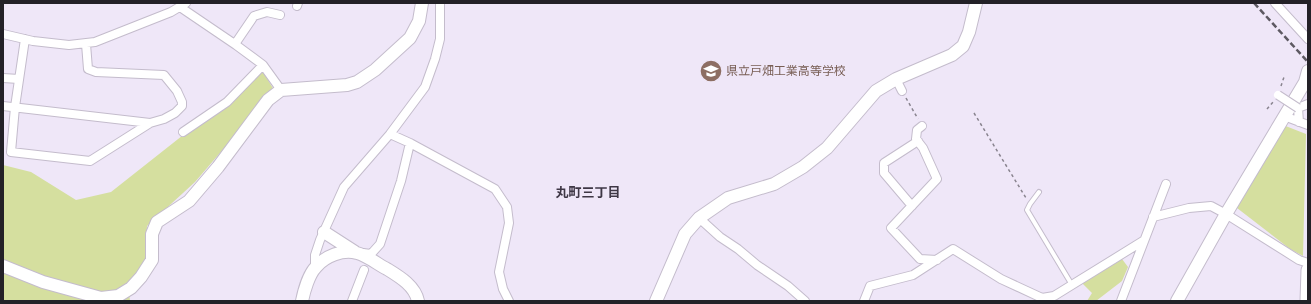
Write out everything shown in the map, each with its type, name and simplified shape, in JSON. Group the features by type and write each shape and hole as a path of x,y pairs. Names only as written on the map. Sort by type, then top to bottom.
{"main road":[{"path":"1307,301 1308,270"}],"street":[{"path":"3,266 43,282 102,298 118,296 131,288 141,278 152,260 152,234 156,222 189,202 218,167 268,100 281,90 347,85 357,82 375,70 410,38 419,21 422,3"},
{"path":"302,301 305,289 315,267 315,255 320,240 344,187 390,134 425,87 440,39 440,3"},
{"path":"656,301 685,234 699,218 728,198 774,184 803,168 827,148 876,91 896,79 952,55 963,46 969,32 976,3"},
{"path":"1275,3 1308,39"},
{"path":"3,34 24,39 69,45 86,44 95,42 183,5 263,65 281,90"},
{"path":"235,44 254,16 267,12 280,16"},
{"path":"24,39 11,152 90,161 150,123 164,119 175,113 182,106 182,102 177,91 164,75 96,72 88,69 86,44"},
{"path":"183,132 227,102 263,65"},
{"path":"1177,301 1226,214 1305,82 1308,71"},
{"path":"3,78 19,79"},
{"path":"896,79 902,91"},
{"path":"1278,95 1298,108"},
{"path":"1298,108 1308,104"},
{"path":"3,106 150,123"},
{"path":"1298,108 1299,122"},
{"path":"1284,116 1308,125"},
{"path":"922,126 917,130 916,138 923,148 937,179 891,228 920,259 937,260"},
{"path":"390,134 410,143 495,189 507,207 509,223 499,272 503,289 509,301"},
{"path":"912,206 884,173 884,163 918,141"},
{"path":"315,267 329,257 343,252 371,254 380,244 401,181 410,143"},
{"path":"1120,301 1166,184"},
{"path":"1153,217 1189,208 1211,206 1299,260 1308,263"},
{"path":"699,218 720,237 788,286 805,301"},
{"path":"324,232 401,278 416,293 418,301"},
{"path":"864,301 870,286 913,275 953,249 1000,279 1042,298 1054,296 1143,241"},
{"path":"352,301 364,270"}],"lane":[{"path":"1039,192 1027,210 1072,285"}],"path":[{"path":"1278,95 1284,77"},
{"path":"902,91 922,126"},
{"path":"974,113 1030,204"}],"green space":[{"path":"263,72 274,90 195,182 147,226 145,264 128,282 130,301 3,301 3,165 31,172 76,200 111,192"},
{"path":"1283,125 1306,134 1303,256 1290,249 1237,208"},
{"path":"1122,259 1128,267 1122,281 1096,301 1087,301 1092,293 1082,283"}],"railway":[{"path":"1254,3 1308,62"}],"place":[{"name":"県立戸畑工業高等学校","path":"711,71"}],"district":[{"name":"丸町三丁目","path":"588,192"}]}
